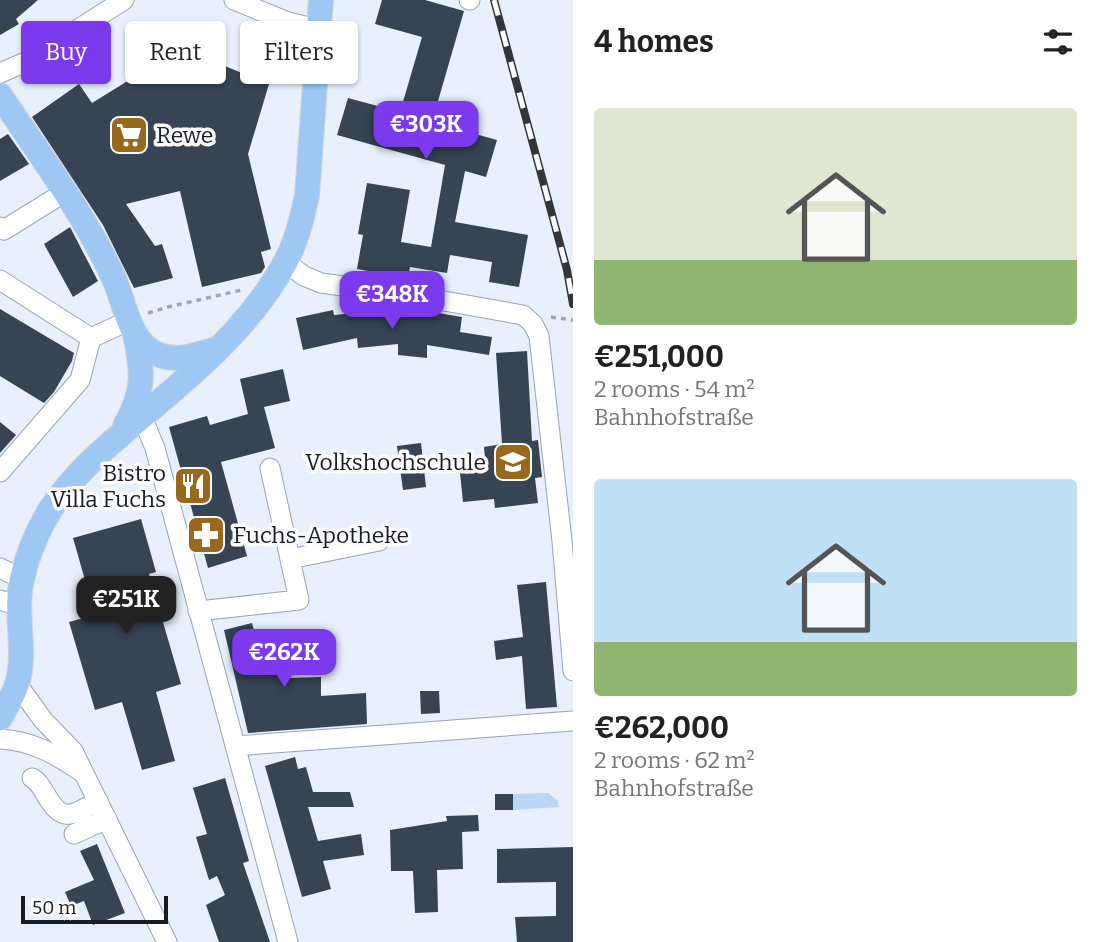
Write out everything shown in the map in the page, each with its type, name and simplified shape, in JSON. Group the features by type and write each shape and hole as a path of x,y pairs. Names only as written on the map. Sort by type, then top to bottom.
{"main road":[{"path":"319,21 321,0"},
{"path":"0,718 17,684 20,657 10,603 11,573 50,510 82,470 219,348 249,317 285,262 300,227 307,196 315,84"},
{"path":"0,94 101,252 132,325 142,368 140,390 135,408 121,434"},
{"path":"132,325 148,349 170,357 188,358 219,348"}],"street":[{"path":"0,73 28,61 124,0"},
{"path":"234,0 286,21"},
{"path":"0,227 4,230 65,192"},
{"path":"285,262 304,276 321,283 523,315 533,324 540,336 573,671"},
{"path":"0,281 91,338 132,325"},
{"path":"0,472 80,380 91,338"},
{"path":"142,417 155,448 288,942"},
{"path":"198,611 299,600 270,468"},
{"path":"290,559 379,541"},
{"path":"17,684 43,720 71,748 167,942"},
{"path":"234,746 573,721"},
{"path":"0,739 36,745 83,773"},
{"path":"32,778 38,782 54,809 60,813 103,810"},
{"path":"74,834 103,810"}],"path":[{"path":"132,325 167,307 271,283"},
{"path":"566,318 573,320"}],"shaded area":[{"path":"548,793 558,801 559,807 513,810 513,794"}],"building":[{"path":"0,0 38,0 16,19 19,24 0,35"},
{"path":"382,0 425,0 464,11 432,122 497,140 486,177 465,171 455,222 528,235 519,287 489,282 492,262 450,255 447,273 410,267 407,282 373,278 374,272 357,269 363,235 358,234 367,183 410,190 401,242 431,247 445,165 337,135 348,98 400,112 422,37 375,24"},
{"path":"226,66 240,72 240,84 269,84 248,154 271,249 261,252 265,267 261,273 202,287 180,191 126,204 155,246 162,244 173,278 134,288 103,225 32,117 79,84 92,103 125,83 226,84"},
{"path":"8,134 29,164 0,181 0,139"},
{"path":"70,227 98,281 73,297 44,244"},
{"path":"397,306 462,317 460,332 492,337 489,355 427,345 427,358 398,355 398,344 358,348 357,338 303,350 296,318 333,310 334,315 397,309"},
{"path":"0,309 74,353 54,392 44,403 0,376"},
{"path":"527,351 532,441 538,440 542,477 535,478 538,503 495,508 494,499 463,502 460,473 486,470 484,447 502,444 496,353"},
{"path":"283,369 290,401 264,407 275,448 221,462 247,556 208,568 169,427 207,416 210,425 248,414 240,379"},
{"path":"0,422 16,435 0,453"},
{"path":"421,443 426,487 403,490 397,446"},
{"path":"141,519 156,572 149,574 181,684 156,692 175,761 142,770 122,702 95,710 69,622 95,615 73,538"},
{"path":"546,582 557,707 526,709 522,656 496,660 494,641 523,637 517,585"},
{"path":"252,623 257,642 289,640 289,678 321,677 321,696 366,693 367,724 248,733 224,630"},
{"path":"420,691 439,691 440,713 421,714"},
{"path":"295,757 298,769 306,767 313,792 350,792 354,807 308,807 318,841 361,834 364,855 323,861 331,889 302,897 265,766"},
{"path":"225,778 249,861 243,863 270,942 219,942 206,905 225,895 217,876 209,880 196,837 207,834 193,788"},
{"path":"495,794 513,794 513,810 495,810"},
{"path":"478,815 479,831 462,832 463,869 437,870 438,912 415,913 413,871 391,871 390,830 447,821 446,816"},
{"path":"97,844 125,913 93,925 84,901 71,906 65,892 94,880 80,851"},
{"path":"573,847 573,942 517,942 515,917 556,916 556,882 497,883 497,849"}],"railway":[{"path":"494,0 567,270 573,304"}],"place":[{"name":"Rewe","path":"129,135"},
{"name":"Volkshochschule","path":"513,462"},
{"name":"Bistro Villa Fuchs","path":"193,486"},
{"name":"Fuchs-Apotheke","path":"206,535"}]}
